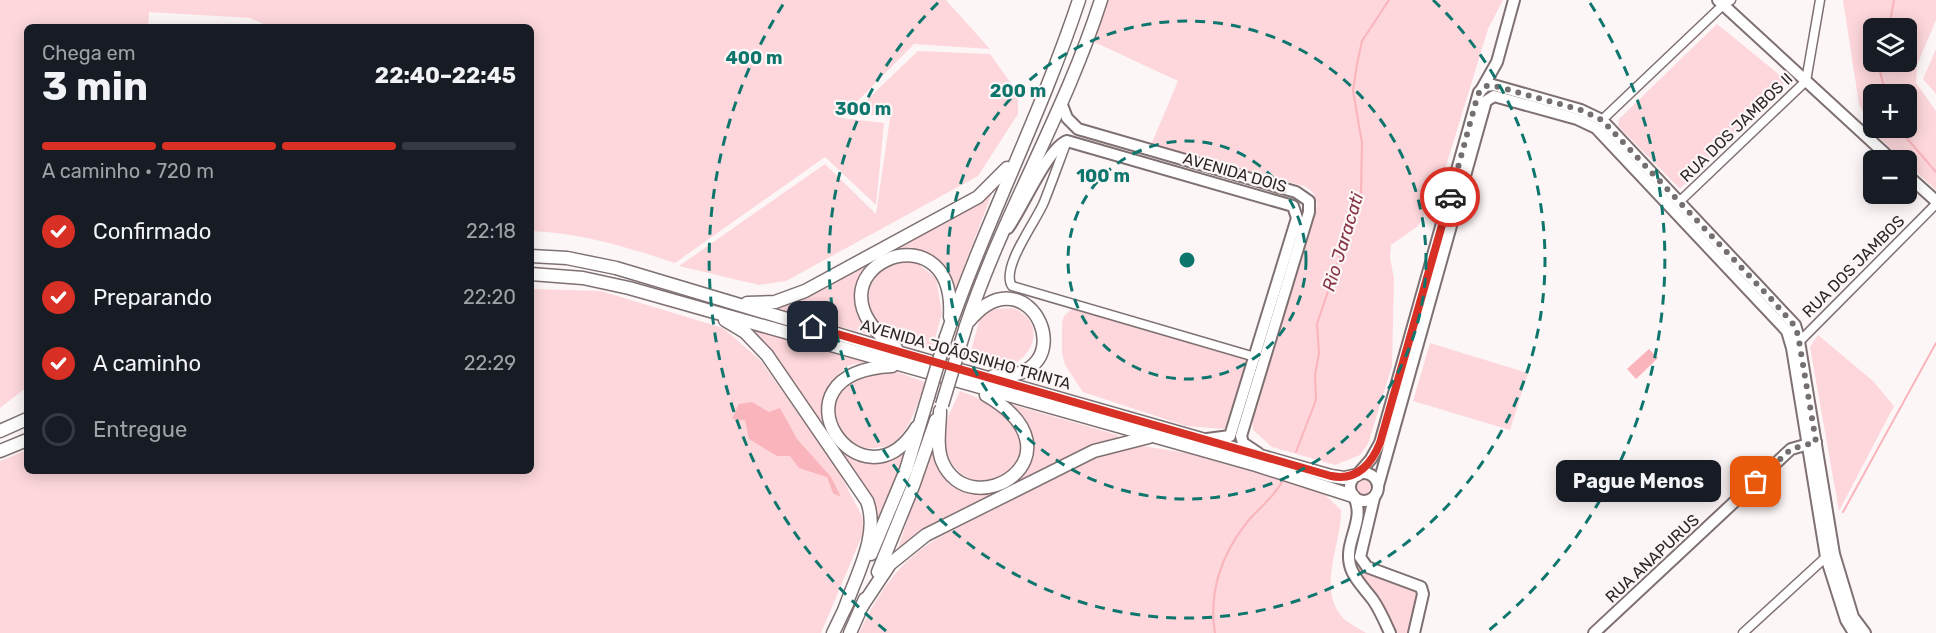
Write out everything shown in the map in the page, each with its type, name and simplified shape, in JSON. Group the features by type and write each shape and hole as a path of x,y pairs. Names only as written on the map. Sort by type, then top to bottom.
{"main road":[{"path":"833,633 893,505 947,333 983,235 1061,52 1079,0"},
{"path":"850,633 891,543 941,408 966,326 996,246 1062,105 1101,0"},
{"path":"1390,633 1381,612 1357,579 1350,564 1350,551 1358,515 1350,485 1371,459 1380,443 1514,0"},
{"path":"1724,2 1881,150"},
{"path":"1414,633 1423,594 1421,587 1367,567 1360,557 1486,86 1495,86 1581,110 1602,120 1794,325 1826,557 1843,613 1854,633"},
{"path":"1483,97 1494,96 1577,119 1596,128 1784,326 1796,345"},
{"name":"AVENIDA DOIS","path":"1062,105 1067,118 1078,129 1296,192 1305,196 1310,204 1241,436 1243,443 1264,457"},
{"path":"996,246 1021,210 1044,165 1056,147 1066,141"},
{"name":"AVENIDA DOIS","path":"1066,141 1287,202 1297,212 1230,436 1203,440"},
{"path":"1043,146 1044,165"},
{"path":"722,300 775,302 805,291 978,197 1002,175 1020,150"},
{"path":"1202,178 1206,166"},
{"path":"1917,185 1936,203"},
{"path":"928,399 913,434 900,446 884,455 857,454 849,450 834,434 829,406 838,384 856,372 902,360 874,330 862,312 861,297 865,280 881,262 900,255 912,255 936,268 949,292 947,333"},
{"name":"AVENIDA JOÃOSINHO TRINTA","path":"534,256 567,258 616,268 722,300 902,360 972,387 1288,475 1353,497"},
{"name":"AVENIDA JOÃOSINHO TRINTA","path":"534,274 609,283 902,360 968,373 1338,477 1357,475"},
{"path":"966,326 978,311 988,304 1010,299 1026,303 1035,311 1045,334 1039,356 1022,371 1002,376 968,373"},
{"path":"705,309 740,328 758,345 867,501 871,516 870,538 845,608"},
{"path":"941,408 940,454 948,471 962,483 978,488 998,486 1009,480 1024,462 1027,442 1023,428 1009,411 972,387"},
{"path":"0,431 24,420"},
{"path":"862,606 890,564 926,535 1094,451 1154,437"},
{"path":"0,451 24,441"},
{"path":"1811,442 1834,554 1853,617 1865,633"},
{"name":"RUA ANAPURUS","path":"1594,633 1791,449 1811,442"},
{"path":"1357,475 1365,473 1372,476 1378,486"},
{"path":"1353,497 1365,501 1374,498"}],"street":[{"name":"RUA DOS JAMBOS II","path":"1679,202 1806,81 1820,0"},
{"path":"1602,120 1724,2"},
{"path":"1066,141 1043,206 1025,236 1009,276 1014,288 1255,357"},
{"name":"RUA DOS JAMBOS","path":"1796,345 1936,203"},
{"path":"1743,633 1826,557"}],"shaded area":[{"path":"0,0 946,0 990,49 914,44 841,118 884,123 876,205 825,157 675,263 604,242 534,231 534,24 263,24 250,18 149,12 148,24 24,24 24,389 0,408"},
{"path":"1108,0 1503,0 1488,29 1439,189 1418,226 1391,245 1390,257 1394,279 1392,366 1368,444 1360,455 1335,465 1272,447 1253,430 1252,417 1317,206 1314,194 1304,186 1151,145 1178,81 1092,41"},
{"path":"1843,0 1936,0 1936,20 1917,65 1917,18 1863,18 1863,72 1917,72 1917,84 1863,84 1863,112 1859,104"},
{"path":"1717,24 1787,81 1680,189 1618,126 1619,119"},
{"path":"1936,49 1936,94 1923,79"},
{"path":"918,51 990,54 1018,93 1018,114 978,176 786,281 759,285 679,266 825,164 876,214 890,118 854,112"},
{"path":"1917,84 1936,111 1936,190 1917,172 1917,150 1893,150 1880,138 1917,138"},
{"path":"992,193 953,296 944,268 940,263 935,258 909,247 871,264 860,276 855,307 868,334 759,306 926,230"},
{"path":"901,262 917,263 936,278 942,313 932,349 891,334 878,321 866,298 878,274 887,267"},
{"path":"534,289 601,291 723,328 760,360 837,468 862,516 864,531 821,633 0,633 0,461 24,451 24,474 534,474"},
{"path":"1013,308 1028,319 1034,334 1029,350 1023,357 1015,363 969,358 980,318 995,309"},
{"path":"1072,309 1247,359 1225,429 1186,426 1083,392 1065,365 1062,354 1062,322 1064,316"},
{"path":"753,331 787,338 869,362 849,366 837,375 826,395 824,406 828,428 833,438 843,450 851,455 872,459 886,457 905,449 901,470 875,534 873,501 856,472"},
{"path":"1818,335 1873,381 1894,406 1839,511 1810,347"},
{"path":"1430,343 1528,373 1510,430 1413,401"},
{"path":"1649,349 1658,358 1636,379 1627,369"},
{"path":"872,371 897,372 925,382 913,415 899,438 888,446 864,448 848,440 843,433 836,416 835,397 851,378"},
{"path":"960,391 998,408 1017,425 1021,445 1017,462 1007,474 994,481 980,481 966,477 954,467 946,451 946,425"},
{"path":"752,402 769,412 780,408 797,439 831,477 841,497 833,493 827,477 799,468 790,456 777,456 749,439 745,420 732,419 739,404"},
{"path":"1010,404 1118,435 1118,438 1096,443 938,522 898,548 932,447 949,480 984,492 1030,456 1031,441 1028,427 1021,415"},
{"path":"1143,446 1186,453 1322,492 1341,510 1331,580 1331,593 1335,606 1345,620 1366,633 859,633 874,604 891,579 924,547 1101,455 1122,447"},
{"path":"1358,477 1366,477 1371,482 1369,493 1358,495 1353,490 1353,482"},
{"path":"1359,564 1361,568 1416,589 1419,593 1409,633 1397,633 1381,600 1358,570"}],"waterway":[{"name":"Rio Jaracati","path":"1296,452 1316,400 1315,375 1319,353 1317,324 1361,194 1362,143 1353,91 1357,64 1362,41 1389,0"},
{"path":"1891,18 1894,0"},
{"path":"1880,72 1883,84"},
{"path":"1907,138 1936,172"},
{"path":"1843,512 1936,343"},
{"name":"Rio Jaracati","path":"1215,633 1214,603 1224,560 1239,533 1282,482"}],"way so far":[{"path":"1450,197 1478,94 1486,86 1495,86 1581,110 1602,120 1773,301 1797,330 1816,442 1791,449 1756,482"}],"place":[{"name":"Pague Menos","path":"1756,482"}],"route":[{"path":"813,327 1331,476 1357,475 1375,454 1380,443 1450,197"}]}
